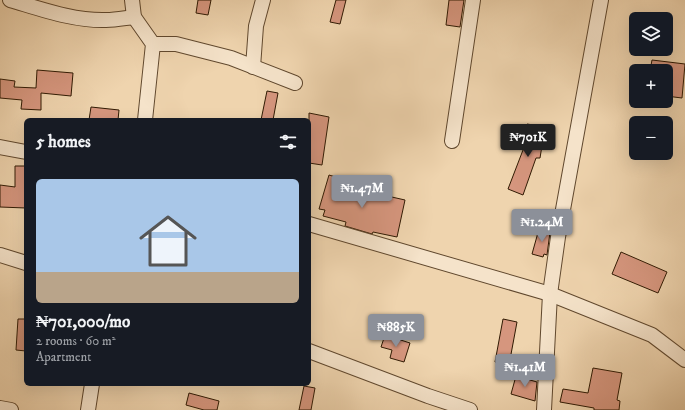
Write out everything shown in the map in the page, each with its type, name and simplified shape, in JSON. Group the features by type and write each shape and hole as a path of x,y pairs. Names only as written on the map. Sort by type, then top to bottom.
{"street":[{"path":"10,0 41,10 75,18 106,20 134,17"},
{"path":"132,0 134,17 153,44 145,118"},
{"path":"253,67 256,26 263,0"},
{"path":"452,141 473,0"},
{"path":"544,410 550,294 559,230 601,0"},
{"path":"153,44 176,44 231,58 295,83"},
{"path":"0,147 24,152"},
{"path":"311,225 550,294 652,335 685,360"},
{"path":"0,255 24,262"},
{"path":"311,352 428,396 470,410"},
{"path":"88,410 92,386"},
{"path":"0,408 11,410"}],"building":[{"path":"198,0 211,0 208,15 196,13"},
{"path":"336,0 346,0 340,24 330,22"},
{"path":"449,0 464,0 460,27 446,25"},
{"path":"652,60 685,64 682,98 673,97 673,64 651,64"},
{"path":"37,70 73,73 71,96 41,93 41,110 21,109 22,100 0,98 0,79 15,81 14,87 36,88"},
{"path":"267,91 278,93 273,118 261,118"},
{"path":"91,107 119,110 118,118 89,118"},
{"path":"309,113 329,117 322,165 311,163 311,118 309,118"},
{"path":"527,124 545,127 540,158 536,158 523,195 508,189 523,150"},
{"path":"15,166 24,166 24,208 0,207 0,185 15,187"},
{"path":"329,175 346,180 344,188 350,190 349,192 381,200 383,195 405,200 397,237 373,232 372,234 345,226 346,222 323,216 325,210 319,209"},
{"path":"539,229 550,232 547,255 544,254 543,257 532,254"},
{"path":"621,252 667,272 658,293 612,274"},
{"path":"18,319 24,319 24,351 16,350"},
{"path":"503,319 517,322 509,365 495,362"},
{"path":"385,335 410,343 404,362 390,358 392,350 381,347"},
{"path":"593,368 622,373 617,400 620,401 619,410 594,410 594,408 560,402 563,389 588,393"},
{"path":"516,376 537,382 535,401 511,394"},
{"path":"304,386 315,388 311,410 299,410"},
{"path":"189,393 219,401 217,410 204,410 186,405"}]}
